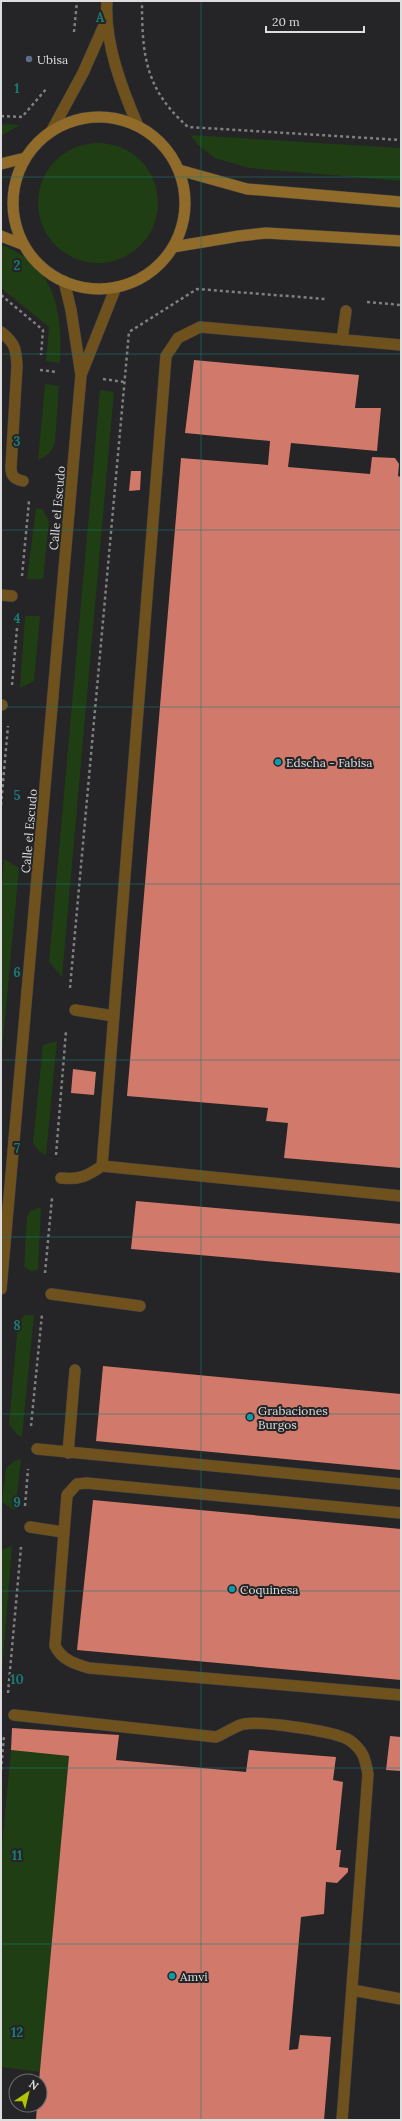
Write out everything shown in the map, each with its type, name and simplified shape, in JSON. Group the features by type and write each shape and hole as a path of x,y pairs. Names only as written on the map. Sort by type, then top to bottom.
{"main road":[{"path":"103,116 122,119 138,126 159,141 170,154 178,170 185,199 184,219 173,247 163,261 151,272 134,282 116,287 92,288 64,281 44,269 24,245 14,221 13,191 17,174 25,158 34,146 52,130 73,120 103,116"},
{"path":"1,164 25,158"},
{"path":"178,170 247,189 401,202"},
{"path":"173,247 266,233 401,241"},
{"path":"1,236 24,245"}],"street":[{"path":"107,1 106,21 125,96 138,126"},
{"path":"52,130 83,73 106,21"},
{"name":"Calle el Escudo","path":"1,1289 81,376 71,310 64,281"},
{"name":"Calle el Escudo","path":"81,376 116,287"},
{"path":"342,340 346,311"},
{"path":"102,1166 166,356 178,338 200,327 401,345"},
{"path":"1,332 11,341 16,350 17,366 10,468 11,475 16,480 22,480"},
{"path":"1,595 12,596"},
{"path":"76,1010 114,1016"},
{"path":"61,1178 76,1179 88,1176 102,1166 401,1196"},
{"path":"50,1294 140,1306"},
{"path":"68,1452 75,1370"},
{"path":"37,1450 401,1484"},
{"path":"401,1513 86,1483 77,1484 67,1495 55,1646 59,1654 70,1662 89,1668 401,1695"},
{"path":"30,1527 63,1532"},
{"path":"14,1715 216,1737 242,1724 259,1723 334,1733 351,1740 363,1753 368,1774 342,2120"},
{"path":"352,1990 401,1999"}],"path":[{"path":"73,38 77,1"},
{"path":"140,1 142,1 142,41 148,69 158,92 171,112 188,127 401,140"},
{"path":"1,116 22,117 47,88"},
{"path":"1,295 43,330 41,356"},
{"path":"39,378 40,363"},
{"path":"70,993 124,382"},
{"path":"22,582 30,497"},
{"path":"11,690 19,612"},
{"path":"1,806 9,720"},
{"path":"55,1161 67,1024"},
{"path":"45,1278 52,1192"},
{"path":"31,1433 42,1309"},
{"path":"24,1510 28,1464"},
{"path":"7,1698 21,1541"},
{"path":"1,1770 4,1730"}],"green space":[{"path":"1,124 20,125 1,136"},
{"path":"190,135 401,148 401,181 249,168 215,158 198,145"},
{"path":"98,143 110,144 121,148 131,153 140,161 148,170 153,180 157,191 157,215 153,226 148,236 140,245 131,253 121,258 110,262 98,263 86,262 75,258 65,253 56,245 48,236 43,226 39,215 38,203 39,191 43,180 48,170 56,161 65,153 75,148 86,144"},
{"path":"1,245 19,253 33,264 44,277 52,292 57,308 60,326 60,363 46,361 49,327 1,288"},
{"path":"45,384 59,386 55,442 49,453 38,460"},
{"path":"100,390 114,392 62,977 49,962"},
{"path":"36,508 42,509 49,521 43,579 27,579"},
{"path":"25,616 40,616 34,681 20,688"},
{"path":"4,859 19,868 1,1062 1,893"},
{"path":"57,1041 46,1155 39,1151 33,1143 43,1045"},
{"path":"41,1207 38,1270 31,1271 24,1267 27,1217 30,1211"},
{"path":"25,1315 34,1315 22,1437 17,1435 9,1424 18,1323"},
{"path":"21,1459 15,1511 2,1502 6,1468 14,1461"},
{"path":"12,1546 1,1683 1,1550"},
{"path":"11,1750 69,1756 40,2072 1,2067 1,1856"}],"building":[{"name":"Edscha - Fabisa","path":"194,360 359,375 355,408 381,408 377,451 291,443 288,467 370,474 372,457 395,458 399,464 398,476 401,477 401,1168 284,1158 288,1123 266,1121 268,1108 127,1096 181,458 268,465 270,441 185,433"},
{"path":"131,471 141,471 140,490 129,491"},
{"path":"73,1069 96,1072 94,1095 71,1093"},
{"path":"136,1201 401,1224 401,1273 131,1249"},
{"name":"Grabaciones Burgos","path":"103,1366 401,1394 401,1470 96,1441"},
{"name":"Coquinesa","path":"93,1500 401,1529 401,1680 77,1650"},
{"name":"Amvi","path":"12,1728 119,1735 116,1760 246,1772 249,1750 336,1757 333,1780 343,1782 336,1850 341,1850 339,1867 348,1868 348,1872 337,1883 326,1882 324,1914 301,1917 289,2050 298,2049 300,2035 331,2037 324,2120 36,2120 36,2113 48,2113 48,2073 40,2073 69,1756 11,1750"},
{"path":"390,1736 401,1737 401,1771 386,1770"}],"place":[{"name":"Ubisa","path":"29,59"},
{"name":"Edscha - Fabisa","path":"278,762"},
{"name":"Grabaciones Burgos","path":"250,1417"},
{"name":"Coquinesa","path":"232,1589"},
{"name":"Amvi","path":"172,1976"}]}
